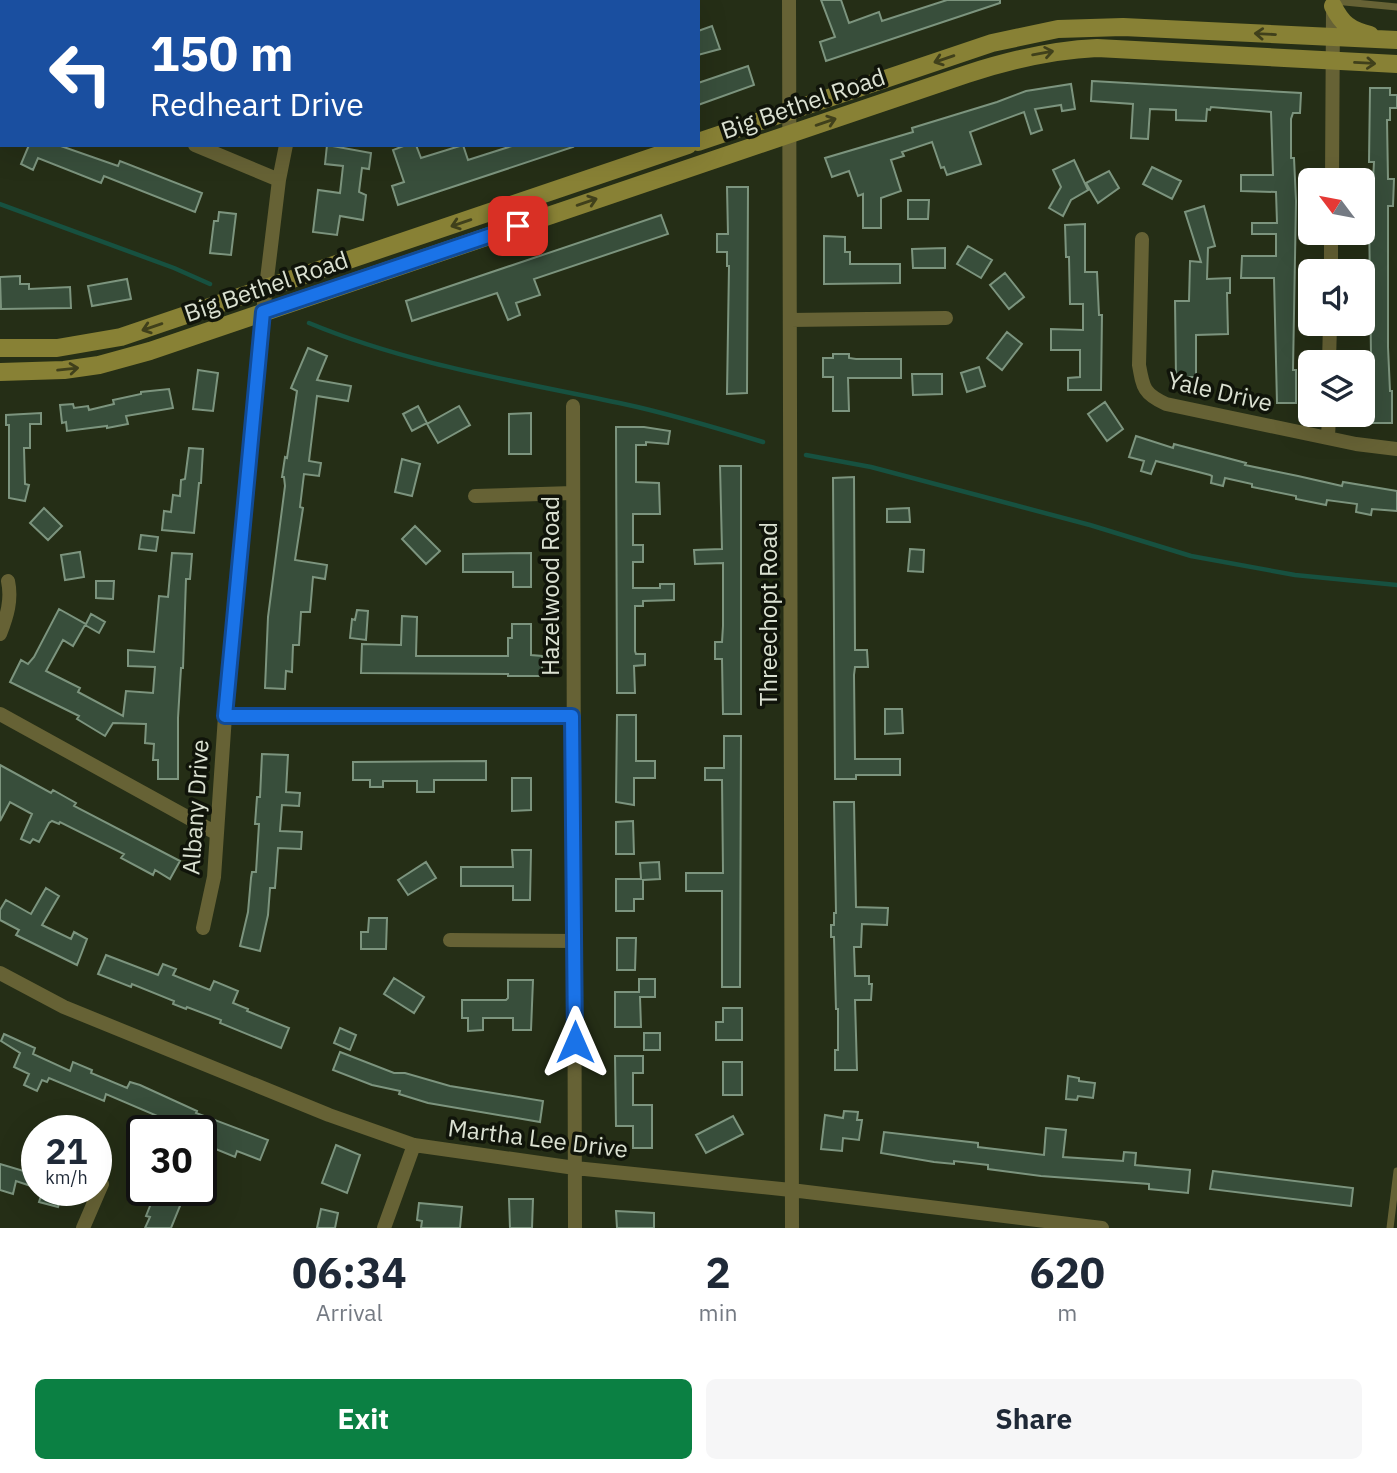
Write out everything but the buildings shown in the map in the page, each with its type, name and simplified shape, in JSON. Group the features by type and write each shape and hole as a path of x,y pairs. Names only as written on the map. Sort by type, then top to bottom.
{"main road":[{"path":"1334,2 1339,19 1346,26 1392,40"},
{"name":"Big Bethel Road","path":"700,141 992,43 1058,29 1123,27 1392,40"},
{"name":"Big Bethel Road","path":"4,371 64,370 99,365 150,351 995,64 1047,52 1097,48 1397,64"},
{"name":"Big Bethel Road","path":"4,348 57,348 110,340 682,147"},
{"path":"4,348 4,371"}],"street":[{"name":"Threechopt Road","path":"789,0 792,1228"},
{"path":"1332,168 1334,2"},
{"path":"200,147 279,180"},
{"name":"Albany Drive","path":"203,928 214,877 225,716 263,312 286,147"},
{"name":"Yale Drive","path":"1142,239 1139,365 1142,383 1149,397 1166,404 1328,438 1397,449"},
{"path":"790,320 947,318"},
{"name":"Hazelwood Road","path":"573,406 575,1228"},
{"path":"1328,427 1328,438"},
{"path":"475,496 573,493"},
{"path":"0,634 10,599 8,581"},
{"path":"0,714 216,833"},
{"path":"225,716 572,716"},
{"path":"450,940 575,941"},
{"name":"Martha Lee Drive","path":"0,973 77,1012 329,1115 414,1145 575,1168 792,1189 1058,1226 1102,1228"},
{"path":"384,1228 414,1145"},
{"path":"83,1228 92,1206"}],"lane":[{"path":"1334,2 1397,7"},
{"path":"1390,1228 1397,1171"}],"waterway":[{"path":"0,204 174,268 210,284"},
{"path":"309,323 347,338 425,361 642,408 763,442"},
{"path":"806,455 871,467 1090,525 1191,556 1295,575 1397,585"}],"route":[{"path":"518,226 263,312 225,716 572,716 575,1042"}]}
